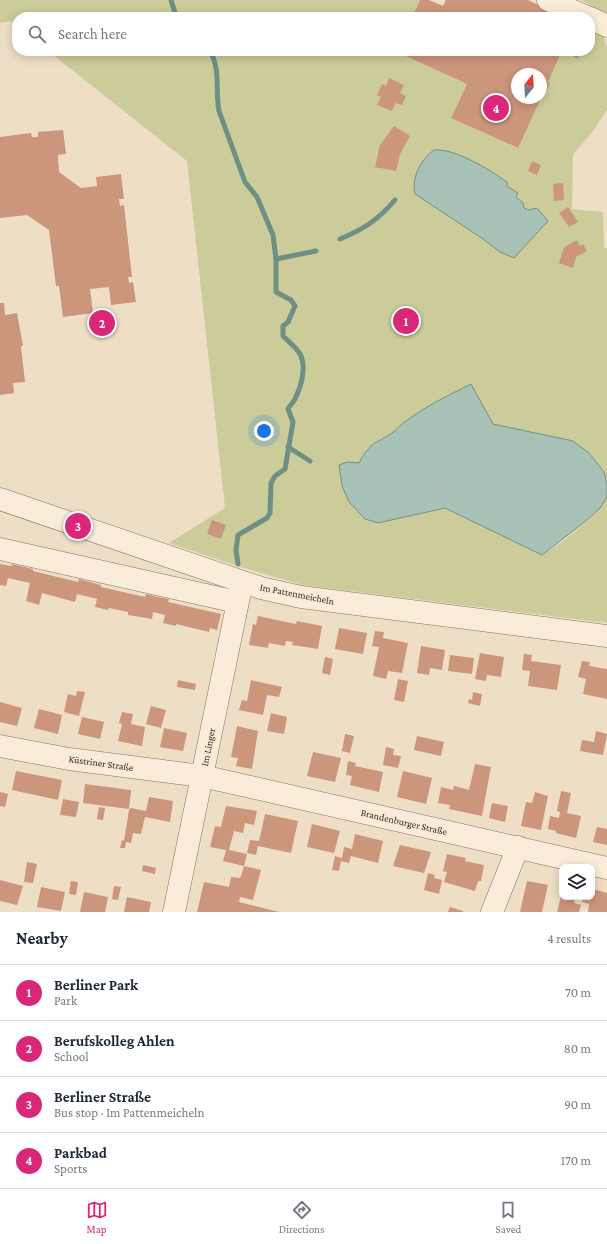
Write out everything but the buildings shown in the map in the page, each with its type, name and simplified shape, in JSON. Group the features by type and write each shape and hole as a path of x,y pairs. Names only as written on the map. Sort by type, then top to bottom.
{"street":[{"path":"548,0 576,12"},
{"path":"595,20 607,26"},
{"name":"Im Pattenmeicheln","path":"0,499 239,592"},
{"name":"Im Pattenmeicheln","path":"0,549 239,592 301,597 607,636"},
{"name":"Im Linger","path":"174,912 239,592"},
{"name":"Küstriner Straße","path":"0,746 69,759 202,776"},
{"name":"Brandenburger Straße","path":"202,776 607,868"},
{"path":"492,912 518,847"}],"green space":[{"path":"0,0 420,0 414,12 12,12 12,22 0,23"},
{"path":"581,0 607,0 607,14"},
{"path":"600,26 607,47 607,110 591,134 573,154 572,209 603,212 604,248 607,248 607,484 604,472 589,453 573,441 493,424 449,395 405,421 392,433 366,449 359,463 347,462 378,523 445,508 542,555 560,543 586,522 607,497 607,623 303,585 237,566 169,543 225,508 187,161 54,56 408,56 467,84 451,118 517,148 537,104 547,104 547,90 550,83 548,82 560,56 572,56 578,59 579,56 595,56 595,28","holes":["475,163 507,182 507,186 517,193 516,197 523,203 524,208 534,210 500,252 415,194"]}],"shaded area":[{"path":"434,150 452,152 491,172 507,182 507,186 518,193 516,197 523,203 524,208 529,210 537,208 548,221 514,258 500,252 415,194 414,182 418,169 425,158"},
{"path":"471,384 493,424 573,441 589,453 604,472 607,484 607,497 600,508 586,521 542,555 445,508 378,523 365,519 349,502 342,486 339,465 347,462 359,463 369,447 392,433 404,422"}],"waterway":[{"path":"171,0 175,12"},
{"path":"212,56 217,73 219,111 245,182 257,197 273,235 276,259 276,292 291,300 295,306 288,322 283,326 283,336 298,351 303,365 299,389 295,399 288,409 293,422 285,469 275,476 271,483 270,513 267,518 238,535 236,550 238,564"},
{"path":"340,239 356,232 370,223 383,213 395,200"},
{"path":"276,259 316,251"},
{"path":"288,447 310,461"}],"place":[{"name":"Parkbad","path":"496,108"},
{"name":"Berliner Park","path":"406,321"},
{"name":"Berufskolleg Ahlen","path":"102,323"},
{"name":"Berliner Straße","path":"78,526"}]}
